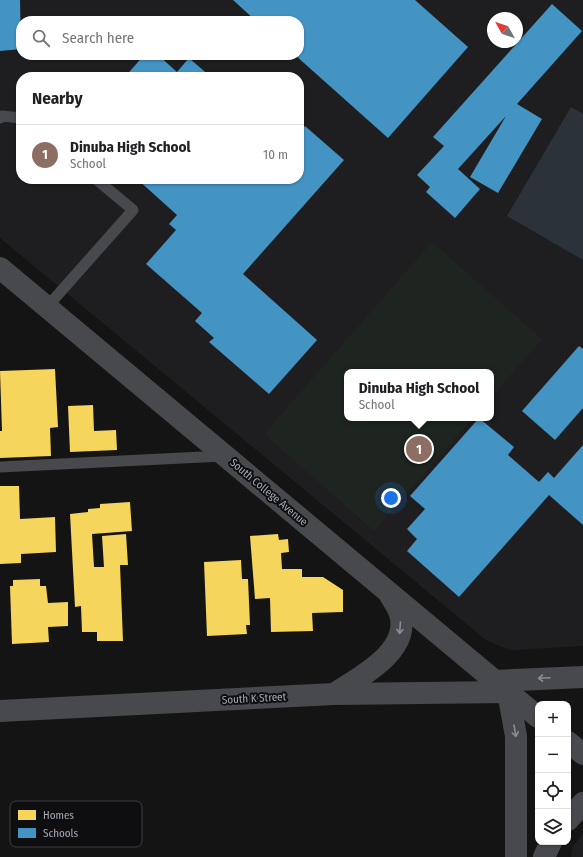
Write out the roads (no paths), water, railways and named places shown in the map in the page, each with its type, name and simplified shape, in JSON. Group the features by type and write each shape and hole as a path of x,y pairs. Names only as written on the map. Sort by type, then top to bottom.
{"street":[{"name":"South College Avenue","path":"0,268 535,714"},
{"path":"334,694 383,661 394,648 401,632 400,614 388,592"},
{"name":"South K Street","path":"0,711 501,686 583,677"},
{"path":"501,686 516,736 516,857"},
{"path":"571,744 583,754"},
{"path":"571,817 583,803"},
{"path":"544,857 550,845"}],"lane":[{"path":"0,118 2,116 16,117"},
{"path":"47,307 133,210 102,184"},
{"path":"0,467 226,456"}],"place":[{"name":"Dinuba High School","path":"419,449"}]}
